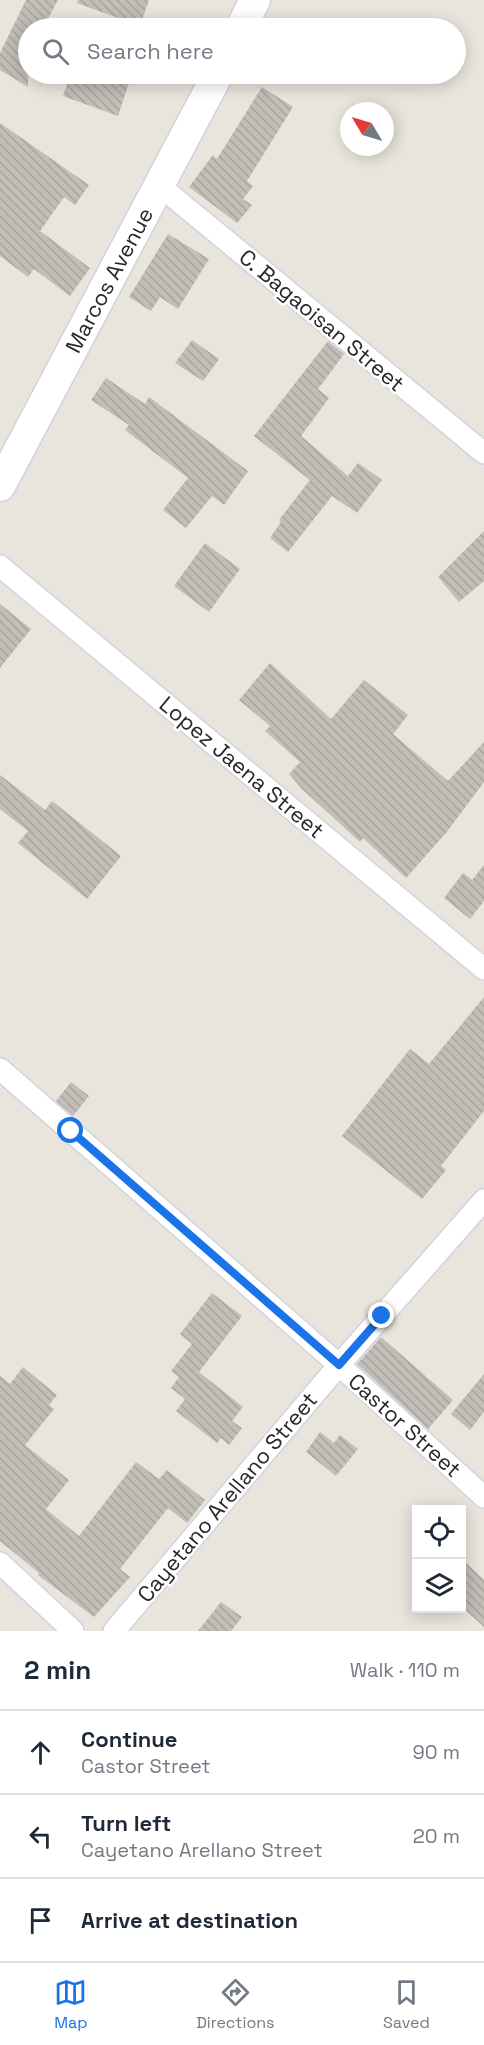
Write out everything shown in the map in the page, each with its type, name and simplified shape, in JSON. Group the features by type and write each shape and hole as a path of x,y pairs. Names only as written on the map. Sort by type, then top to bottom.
{"main road":[{"path":"246,18 255,0"},
{"name":"Marcos Avenue","path":"0,486 213,84"}],"street":[{"name":"C. Bagaoisan Street","path":"160,186 484,453"},
{"name":"Lopez Jaena Street","path":"0,566 484,969"},
{"name":"Castor Street","path":"0,1069 339,1365 484,1497"},
{"name":"Cayetano Arellano Street","path":"114,1631 339,1365 484,1200"},
{"path":"0,1563 73,1631"}],"building":[{"path":"26,0 58,0 48,18 18,18 18,81 0,70 0,53"},
{"path":"78,0 149,0 143,18 118,18 77,3"},
{"path":"67,84 129,84 118,116 63,96"},
{"path":"262,87 293,107 247,181 253,186 243,199 252,205 237,223 189,187 213,155 217,159"},
{"path":"0,123 89,185 75,205 64,197 40,231 90,268 70,296 34,269 28,277 0,256"},
{"path":"168,234 209,259 178,309 160,297 151,311 129,297"},
{"path":"192,340 219,359 203,381 175,363"},
{"path":"328,341 344,354 318,389 329,398 301,436 348,476 358,463 382,480 357,513 332,496 288,552 270,538 281,522 279,520 310,480 254,436"},
{"path":"106,378 145,404 149,397 248,471 224,505 212,496 186,528 163,510 188,478 125,430 129,425 91,400"},
{"path":"484,531 484,581 459,602 438,577"},
{"path":"205,543 240,569 209,612 174,586"},
{"path":"0,604 31,629 0,668"},
{"path":"270,663 331,719 364,680 408,715 393,734 448,781 484,742 484,782 446,833 406,878 363,838 360,842 302,789 289,774 300,762 265,731 270,726 239,700"},
{"path":"0,775 45,810 52,801 121,856 87,899 18,843 28,831 0,809"},
{"path":"484,865 484,901 470,919 444,898 463,873 472,880"},
{"path":"484,997 484,1111 441,1166 446,1170 422,1199 342,1136 410,1049 429,1064"},
{"path":"71,1082 89,1096 73,1116 56,1101"},
{"path":"212,1293 242,1316 199,1372 243,1407 232,1421 242,1428 229,1445 221,1438 217,1443 176,1411 185,1399 171,1388 179,1377 171,1371 192,1344 180,1334"},
{"path":"381,1337 453,1400 428,1429 357,1364"},
{"path":"23,1367 57,1395 49,1405 54,1409 25,1445 69,1480 46,1509 79,1536 136,1462 159,1479 167,1470 205,1500 187,1523 168,1508 120,1569 130,1577 94,1617 38,1575 39,1573 0,1541 0,1376 10,1384"},
{"path":"484,1374 484,1412 470,1430 451,1414"},
{"path":"320,1432 334,1443 340,1435 358,1449 336,1476 306,1452"},
{"path":"466,1563 484,1580 484,1627 466,1611"},
{"path":"221,1602 242,1617 231,1631 198,1631"}],"route":[{"path":"71,1131 339,1365 382,1316"}]}
